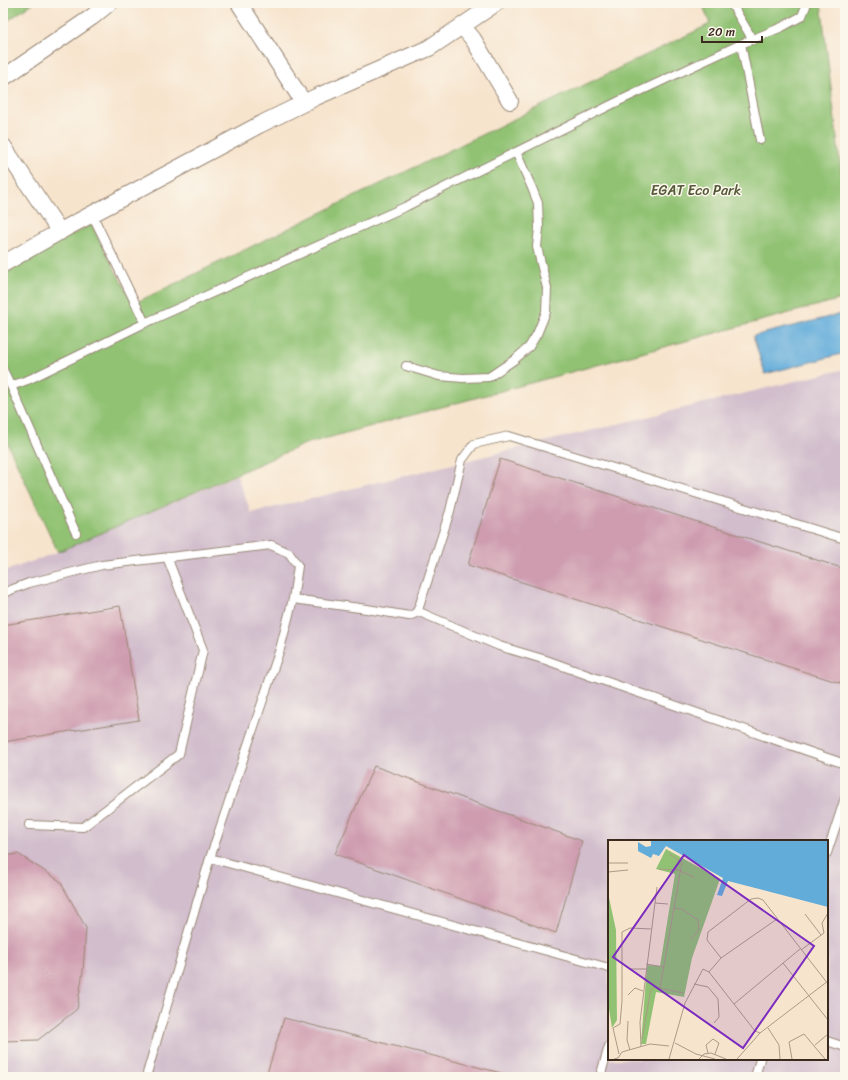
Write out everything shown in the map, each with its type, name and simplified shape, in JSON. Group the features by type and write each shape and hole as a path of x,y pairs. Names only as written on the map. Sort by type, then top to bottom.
{"street":[{"path":"3,78 109,3"},
{"path":"239,3 304,103"},
{"path":"3,264 92,214 259,125 304,103 429,48 496,3"},
{"path":"462,26 473,39 510,102"},
{"path":"3,146 60,232"}],"lane":[{"path":"730,3 753,40"},
{"path":"11,386 30,379 145,323 408,206 619,101 741,44 782,27 802,16 806,3"},
{"path":"741,44 760,140"},
{"path":"406,366 439,376 463,378 488,377 514,360 529,347 537,334 546,312 547,288 537,247 539,228 538,203 516,152"},
{"path":"92,214 145,323"},
{"path":"3,370 76,532"},
{"path":"294,599 409,616 416,613 450,511 462,460 474,444 509,436 845,539"},
{"path":"3,593 29,583 102,565 271,545 288,552 298,566 294,599 280,649 210,858 146,1077"},
{"path":"29,825 83,827 179,754 203,650 167,557"},
{"path":"417,611 498,646 546,660 594,678 845,764"},
{"path":"828,850 845,798"},
{"path":"210,858 608,968"},
{"path":"828,1041 845,1047"},
{"path":"600,1077 608,1049"},
{"path":"754,1077 760,1060"}],"shaded area":[{"path":"845,369 845,1077 3,1077 3,572 58,552 237,475 251,513"}],"green space":[{"path":"3,3 33,3 3,24"},
{"name":"EGAT Eco Park","path":"702,3 821,3 845,205 845,298 305,444 58,552 3,434 3,275 91,224 133,304 710,24"}],"water":[{"path":"845,313 845,353 765,374 753,336"}],"building":[{"path":"500,459 845,569 845,666 840,683 468,565"},
{"path":"120,606 139,720 3,742 3,625"},
{"path":"374,766 582,841 556,933 335,854"},
{"path":"18,854 60,881 86,928 83,971 77,1009 38,1040 3,1041 3,856"},
{"path":"284,1018 513,1076 513,1077 266,1077"}]}
